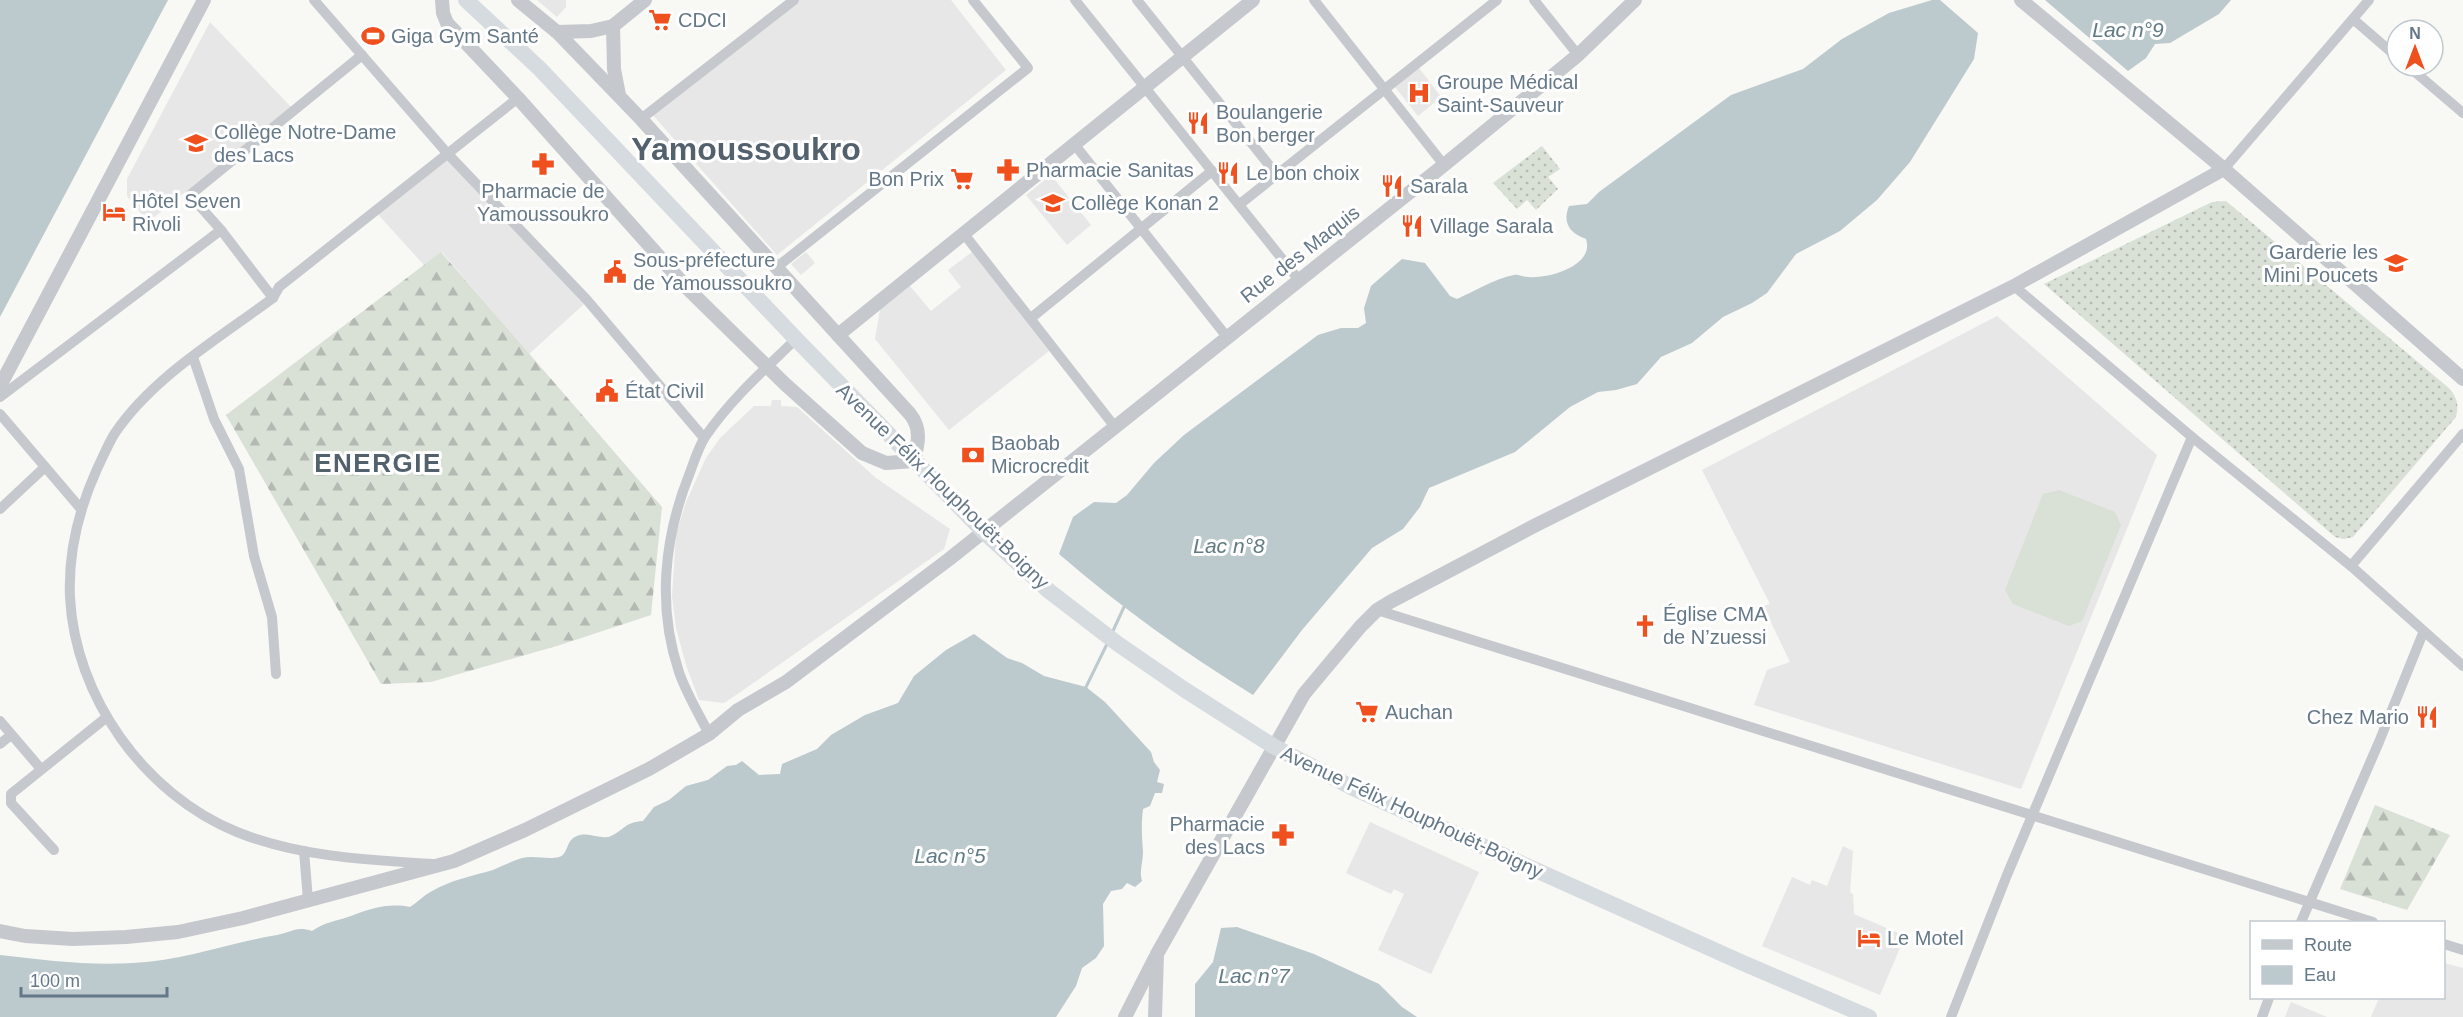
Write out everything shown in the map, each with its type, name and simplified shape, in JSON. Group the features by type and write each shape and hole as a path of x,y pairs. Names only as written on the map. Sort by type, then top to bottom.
{"highway":[{"name":"Avenue Félix Houphouët-Boigny","path":"466,0 540,69 796,339 983,531 1049,591 1084,619 1185,690 1273,746 1353,788 1479,846 1869,1017"}],"street":[{"path":"0,386 204,0"},
{"path":"314,0 447,153 587,300 704,438"},
{"path":"442,0 444,18 447,23 518,98 688,289 767,368 862,453 886,463 914,461 919,436 915,421 641,119 557,32 518,0"},
{"path":"557,32 591,31 613,26 645,0"},
{"path":"641,119 794,0"},
{"path":"777,267 1028,68 973,0"},
{"path":"1075,0 1299,280"},
{"path":"1137,0 1277,175"},
{"path":"838,335 1253,0"},
{"path":"1314,0 1444,165"},
{"path":"1240,204 1383,89 1483,4 1497,0"},
{"path":"1534,0 1578,55"},
{"name":"Rue des Maquis","path":"0,931 25,936 73,939 126,937 178,932 243,918 443,865 515,835 649,769 708,734 738,710 786,682 983,531 1444,165 1578,55 1635,0"},
{"path":"2020,0 2224,169 2463,379"},
{"path":"1125,1017 1157,954 1304,694 1332,658 1377,610 1534,526 2014,286 2224,169 2369,0"},
{"path":"2353,19 2385,47"},
{"path":"613,26 614,69 619,96"},
{"path":"273,298 221,230 190,195 362,55"},
{"path":"2422,78 2463,113"},
{"path":"443,865 304,851 237,832 203,815 144,769 107,717 83,662 72,616 70,573 81,509 115,434 152,388 273,298 279,287 518,98"},
{"path":"1075,145 1227,337"},
{"path":"1031,318 1212,171"},
{"path":"0,397 221,230"},
{"path":"964,234 1115,426"},
{"path":"2014,286 2192,437 2351,566 2423,633 2463,666"},
{"path":"708,734 679,674 671,647 665,583 667,558 677,506 704,438 729,406 796,339"},
{"path":"193,357 214,419 239,469 254,556 272,617 276,674"},
{"path":"0,414 81,509"},
{"path":"2351,566 2463,434"},
{"path":"1951,1017 2032,816 2192,437"},
{"path":"0,509 45,467"},
{"path":"1377,610 2370,921"},
{"path":"2301,921 2379,742 2423,633"},
{"path":"54,850 11,803 10,798 18,787 107,717"},
{"path":"0,721 41,769"},
{"path":"0,744 11,735"},
{"path":"304,851 308,900"},
{"path":"2445,944 2463,950"},
{"path":"1155,1017 1157,954"},
{"path":"2262,1017 2270,999"}],"shaded area":[{"path":"537,0 566,0 566,7 557,17"},
{"path":"797,0 951,0 1006,70 777,255 651,113"},
{"name":"Collège Notre-Dame des Lacs","path":"210,22 291,107 148,222 127,196 127,179"},
{"name":"Groupe Médical Saint-Sauveur","path":"1419,68 1441,97 1418,116 1395,87"},
{"path":"447,153 584,304 529,354 442,252 424,265 374,210"},
{"name":"Collège Konan 2","path":"1051,175 1091,225 1067,245 1026,195"},
{"path":"806,252 815,263 801,275 791,264"},
{"path":"972,252 1049,351 949,430 875,339 880,310 910,286 931,311 961,287 948,270"},
{"path":"1997,316 2157,455 2021,789 1754,705 1767,670 1790,662 1763,606 1770,604 1702,470"},
{"path":"772,400 781,400 781,406 797,407 876,478 950,529 944,549 739,693 724,703 699,700 676,628 672,596 676,534 686,502 706,458 720,438 754,406 771,406"},
{"path":"1370,822 1479,872 1431,974 1378,950 1404,894 1394,889 1391,894 1346,873"},
{"path":"1843,846 1853,851 1850,892 1853,894 1854,914 1905,936 1880,995 1762,946 1792,877 1810,885 1812,880 1827,886"},
{"path":"2445,963 2463,968 2463,1017 2371,1017 2379,999 2445,999"},
{"path":"2291,1002 2327,1017 2285,1017"}],"green space":[{"path":"1542,146 1560,169 1548,177 1558,189 1536,210 1527,200 1517,209 1493,183"},
{"path":"2226,201 2450,389 2456,399 2456,417 2353,537 2344,539 2335,537 2044,284 2212,202"},
{"path":"441,252 662,507 651,615 560,645 431,682 381,684 226,415"},
{"path":"2059,490 2115,512 2121,525 2082,621 2069,626 2013,604 2005,590 2043,494"},
{"path":"2375,805 2450,835 2407,910 2340,889"}],"water":[{"path":"0,0 168,0 0,317"},
{"name":"Lac n°8","path":"1932,0 1940,0 1978,33 1974,59 1910,162 1877,200 1840,231 1796,254 1767,293 1723,317 1692,343 1661,357 1637,384 1598,392 1570,407 1515,452 1429,488 1420,507 1403,529 1372,548 1302,630 1253,695 1153,629 1059,554 1073,517 1094,502 1116,503 1127,495 1154,463 1184,435 1318,335 1341,328 1358,328 1366,323 1364,308 1371,286 1402,259 1425,263 1450,296 1457,299 1507,277 1547,276 1568,269 1584,257 1587,248 1586,239 1569,227 1566,217 1569,206 1587,204 1599,192 1731,95 1803,69 1842,39 1889,13"},
{"name":"Lac n°9","path":"2045,0 2231,0 2219,14 2170,43 2155,44 2146,58 2128,71"},
{"name":"Lac n°5","path":"974,634 1007,658 1022,663 1044,676 1086,687 1105,702 1151,752 1160,770 1157,782 1164,784 1162,793 1155,793 1150,806 1143,809 1142,881 1135,887 1127,883 1122,889 1111,891 1103,904 1104,946 1096,958 1082,968 1076,986 1056,1017 0,1017 0,955 83,963 151,962 298,929 312,931 326,924 373,909 387,906 410,907 429,893 447,884 493,870 522,858 562,856 575,837 580,835 611,836 628,825 643,821 654,807 669,800 686,786 708,780 727,766 736,765 742,761 759,775 780,774 782,764 817,749 831,735 865,715 898,703 914,676 946,650"},
{"name":"Lac n°7","path":"1237,927 1314,954 1379,984 1402,1007 1417,1017 1195,1017 1195,984 1213,962 1221,928"}],"waterway":[{"path":"1112,633 1124,607"},
{"path":"1086,687 1108,642"}],"place":[{"name":"CDCI","path":"660,20"},
{"name":"Giga Gym Santé","path":"373,36"},
{"name":"Groupe Médical Saint-Sauveur","path":"1419,93"},
{"name":"Boulangerie Bon berger","path":"1198,123"},
{"name":"Collège Notre-Dame des Lacs","path":"196,143"},
{"name":"Pharmacie de Yamoussoukro","path":"543,164"},
{"name":"Pharmacie Sanitas","path":"1008,170"},
{"name":"Le bon choix","path":"1228,173"},
{"name":"Bon Prix","path":"962,179"},
{"name":"Sarala","path":"1392,186"},
{"name":"Collège Konan 2","path":"1053,203"},
{"name":"Hôtel Seven Rivoli","path":"114,212"},
{"name":"Village Sarala","path":"1412,226"},
{"name":"Garderie les Mini Poucets","path":"2396,263"},
{"name":"Sous-préfecture de Yamoussoukro","path":"615,272"},
{"name":"État Civil","path":"607,391"},
{"name":"Baobab Microcredit","path":"973,455"},
{"name":"Église CMA de N’zuessi","path":"1645,626"},
{"name":"Auchan","path":"1367,712"},
{"name":"Chez Mario","path":"2427,717"},
{"name":"Pharmacie des Lacs","path":"1283,835"},
{"name":"Le Motel","path":"1869,938"}],"district":[{"name":"Yamoussoukro","path":"746,149"},
{"name":"ENERGIE","path":"378,463"}]}
